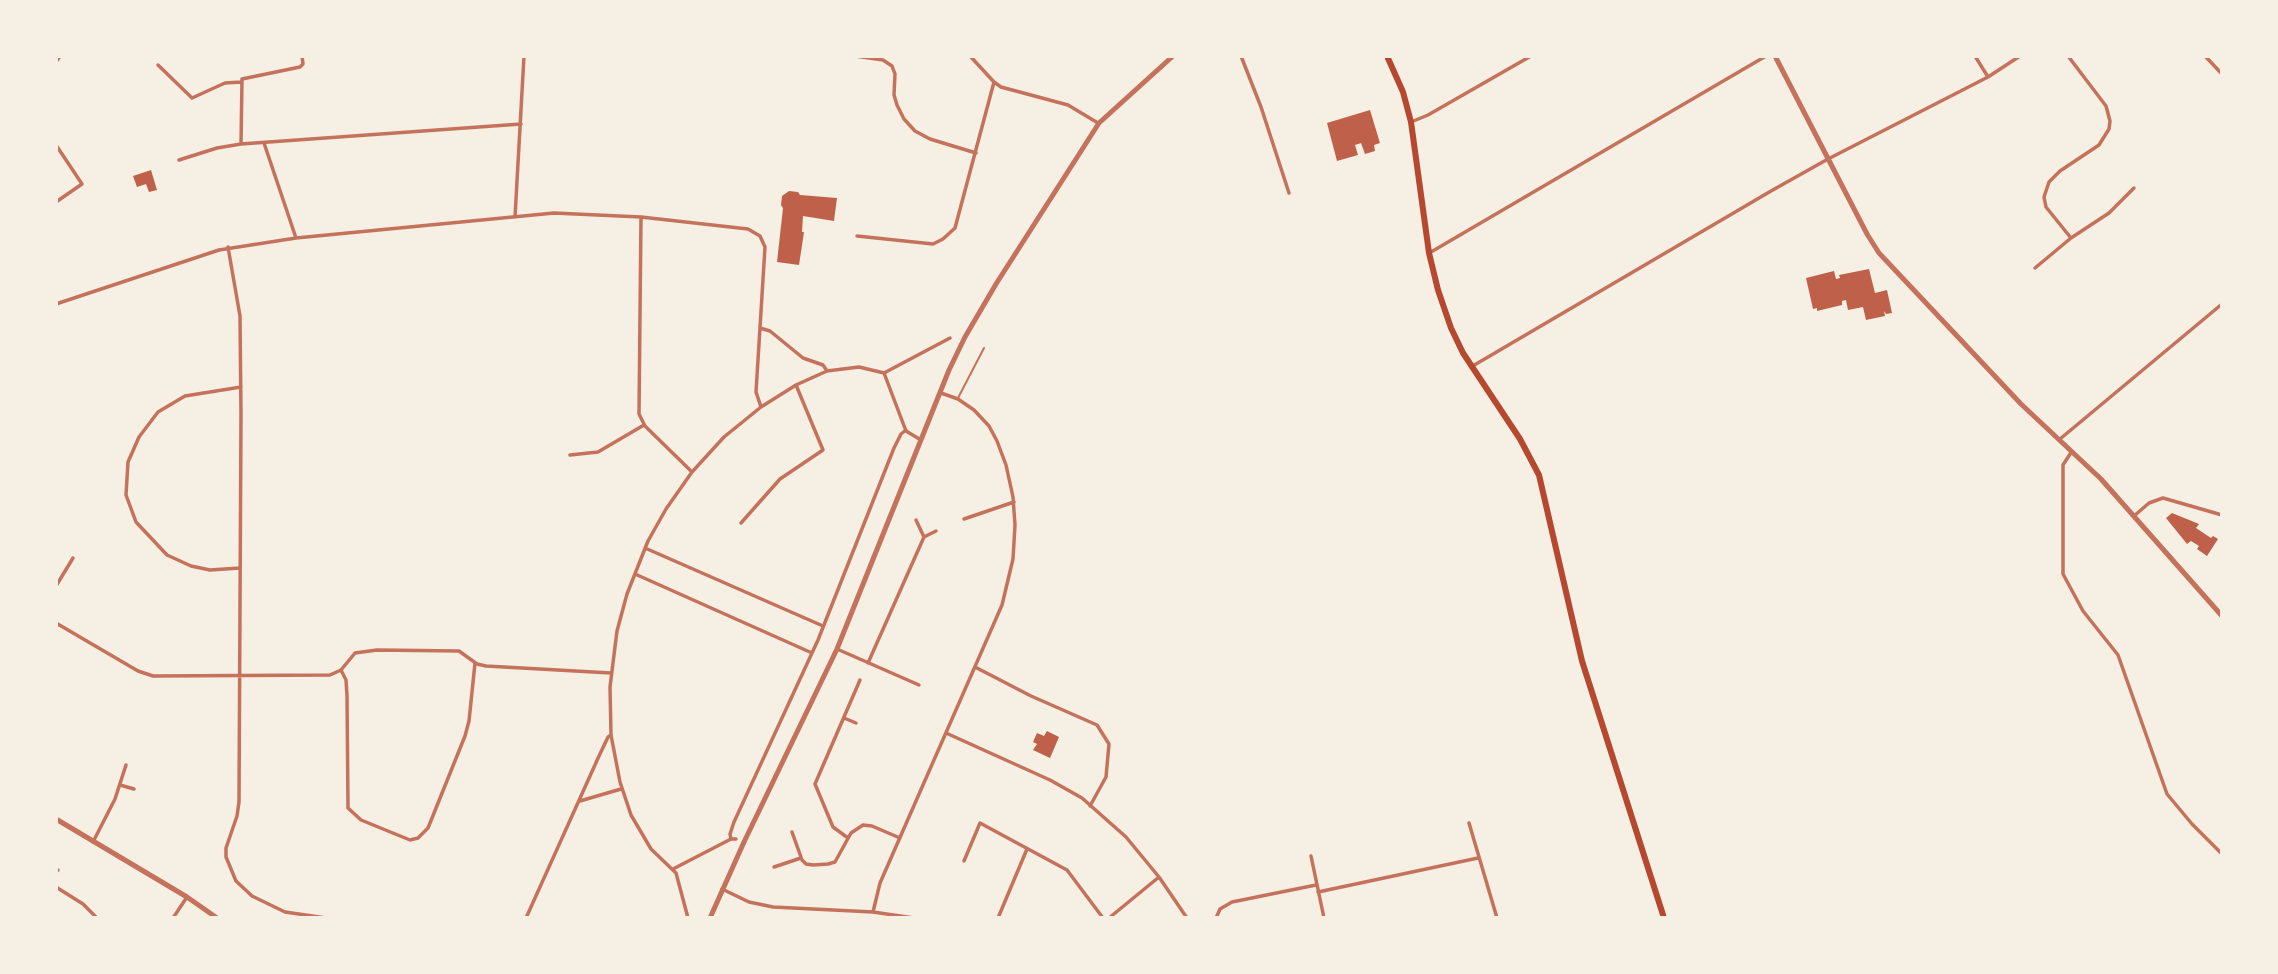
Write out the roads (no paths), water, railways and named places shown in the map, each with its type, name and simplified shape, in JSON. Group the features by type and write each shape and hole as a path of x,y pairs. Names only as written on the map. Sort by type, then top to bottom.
{"main road":[{"path":"1387,56 1403,92 1411,122 1429,253 1438,290 1451,328 1471,366 1520,439 1539,475 1582,662 1664,918"}],"street":[{"path":"56,62 60,56"},
{"path":"241,144 241,82 245,77 301,66 302,56"},
{"path":"515,217 524,56"},
{"path":"855,56 883,60 890,64 895,72 894,95 897,105 904,119 915,131 930,139 976,153"},
{"path":"970,56 995,82 1008,90 1068,105 1099,124"},
{"path":"710,918 837,649 965,337 1099,124 1173,56"},
{"path":"1241,56 1289,193"},
{"path":"1411,122 1429,116 1531,56"},
{"path":"1429,253 1766,56"},
{"path":"1775,56 1881,255 2021,404 2098,475 2222,616"},
{"path":"1975,56 1988,77"},
{"path":"1471,366 1828,159 1988,77 2020,56"},
{"path":"2067,56 2106,106 2110,121 2109,129 2099,145 2053,176 2046,189 2046,207 2071,238"},
{"path":"2205,56 2222,74"},
{"path":"158,65 192,98 225,83 241,82"},
{"path":"857,236 933,244 955,228 995,82"},
{"path":"179,160 217,148 241,144 521,124"},
{"path":"264,143 296,238"},
{"path":"56,145 82,184 56,202"},
{"path":"2035,268 2071,238 2109,213 2134,188"},
{"path":"56,304 228,247 296,238 554,213 641,217 748,229 758,234 765,250 756,392 761,407"},
{"path":"641,217 639,416 692,472"},
{"path":"228,247 240,316 241,387 239,802 226,857 233,877 246,892 275,908 326,918"},
{"path":"2059,440 2222,304"},
{"path":"761,328 770,331 803,358 824,365 827,371"},
{"path":"884,373 950,338"},
{"path":"688,918 678,878 639,832 631,815 621,789 611,735 611,673 620,618 644,548 692,472 724,437 761,407 796,385 827,371 850,366 884,373 906,430 912,437 921,440"},
{"path":"741,523 780,479 823,450 796,385"},
{"path":"240,568 210,570 191,566 167,555 136,522 126,495 128,462 139,437 158,412 185,396 241,387"},
{"path":"873,912 876,893 1002,605 1011,575 1015,540 1014,502 1006,465 994,434 977,413 958,399 940,393"},
{"path":"570,454 598,453 645,425"},
{"path":"731,839 730,832 734,822 812,653 894,448 901,433 906,430"},
{"path":"2072,451 2063,465 2063,574 2083,611 2118,655 2167,794 2222,854"},
{"path":"2134,516 2149,503 2162,498 2222,515"},
{"path":"964,519 1014,502"},
{"path":"916,520 923,537"},
{"path":"868,663 923,537 936,531"},
{"path":"644,548 823,626"},
{"path":"56,586 73,558"},
{"path":"634,574 812,653"},
{"path":"56,622 147,675 166,677 327,675 341,670 353,654 365,650 459,651 475,663 493,667 611,673"},
{"path":"837,649 919,685"},
{"path":"341,670 346,680 347,696 348,807 359,818 408,840 418,838 428,828 463,743 469,721 475,663"},
{"path":"975,667 1031,696 1097,725 1109,744 1106,776 1090,806"},
{"path":"848,838 833,827 816,786 817,776 860,680"},
{"path":"844,718 856,723"},
{"path":"946,733 1058,784 1082,798 1108,818 1126,837 1159,877 1187,918"},
{"path":"526,918 611,735"},
{"path":"93,842 112,807 126,765"},
{"path":"120,785 134,789"},
{"path":"579,801 621,789"},
{"path":"56,819 187,897 217,918"},
{"path":"1469,822 1497,918"},
{"path":"964,861 980,823 1067,870 1103,918"},
{"path":"792,832 801,859 813,865 833,863 854,830 867,825 900,838"},
{"path":"673,869 731,839 736,839"},
{"path":"998,918 1027,849"},
{"path":"1311,856 1324,918"},
{"path":"1318,892 1478,858"},
{"path":"774,866 801,859"},
{"path":"1109,918 1159,877"},
{"path":"1216,918 1220,909 1233,902 1316,885"},
{"path":"56,887 83,904 97,918"},
{"path":"722,889 749,902 773,907 873,912 914,918"},
{"path":"173,918 187,897"},
{"path":"286,918 289,912"}],"lane":[{"path":"958,399 984,348"}]}
